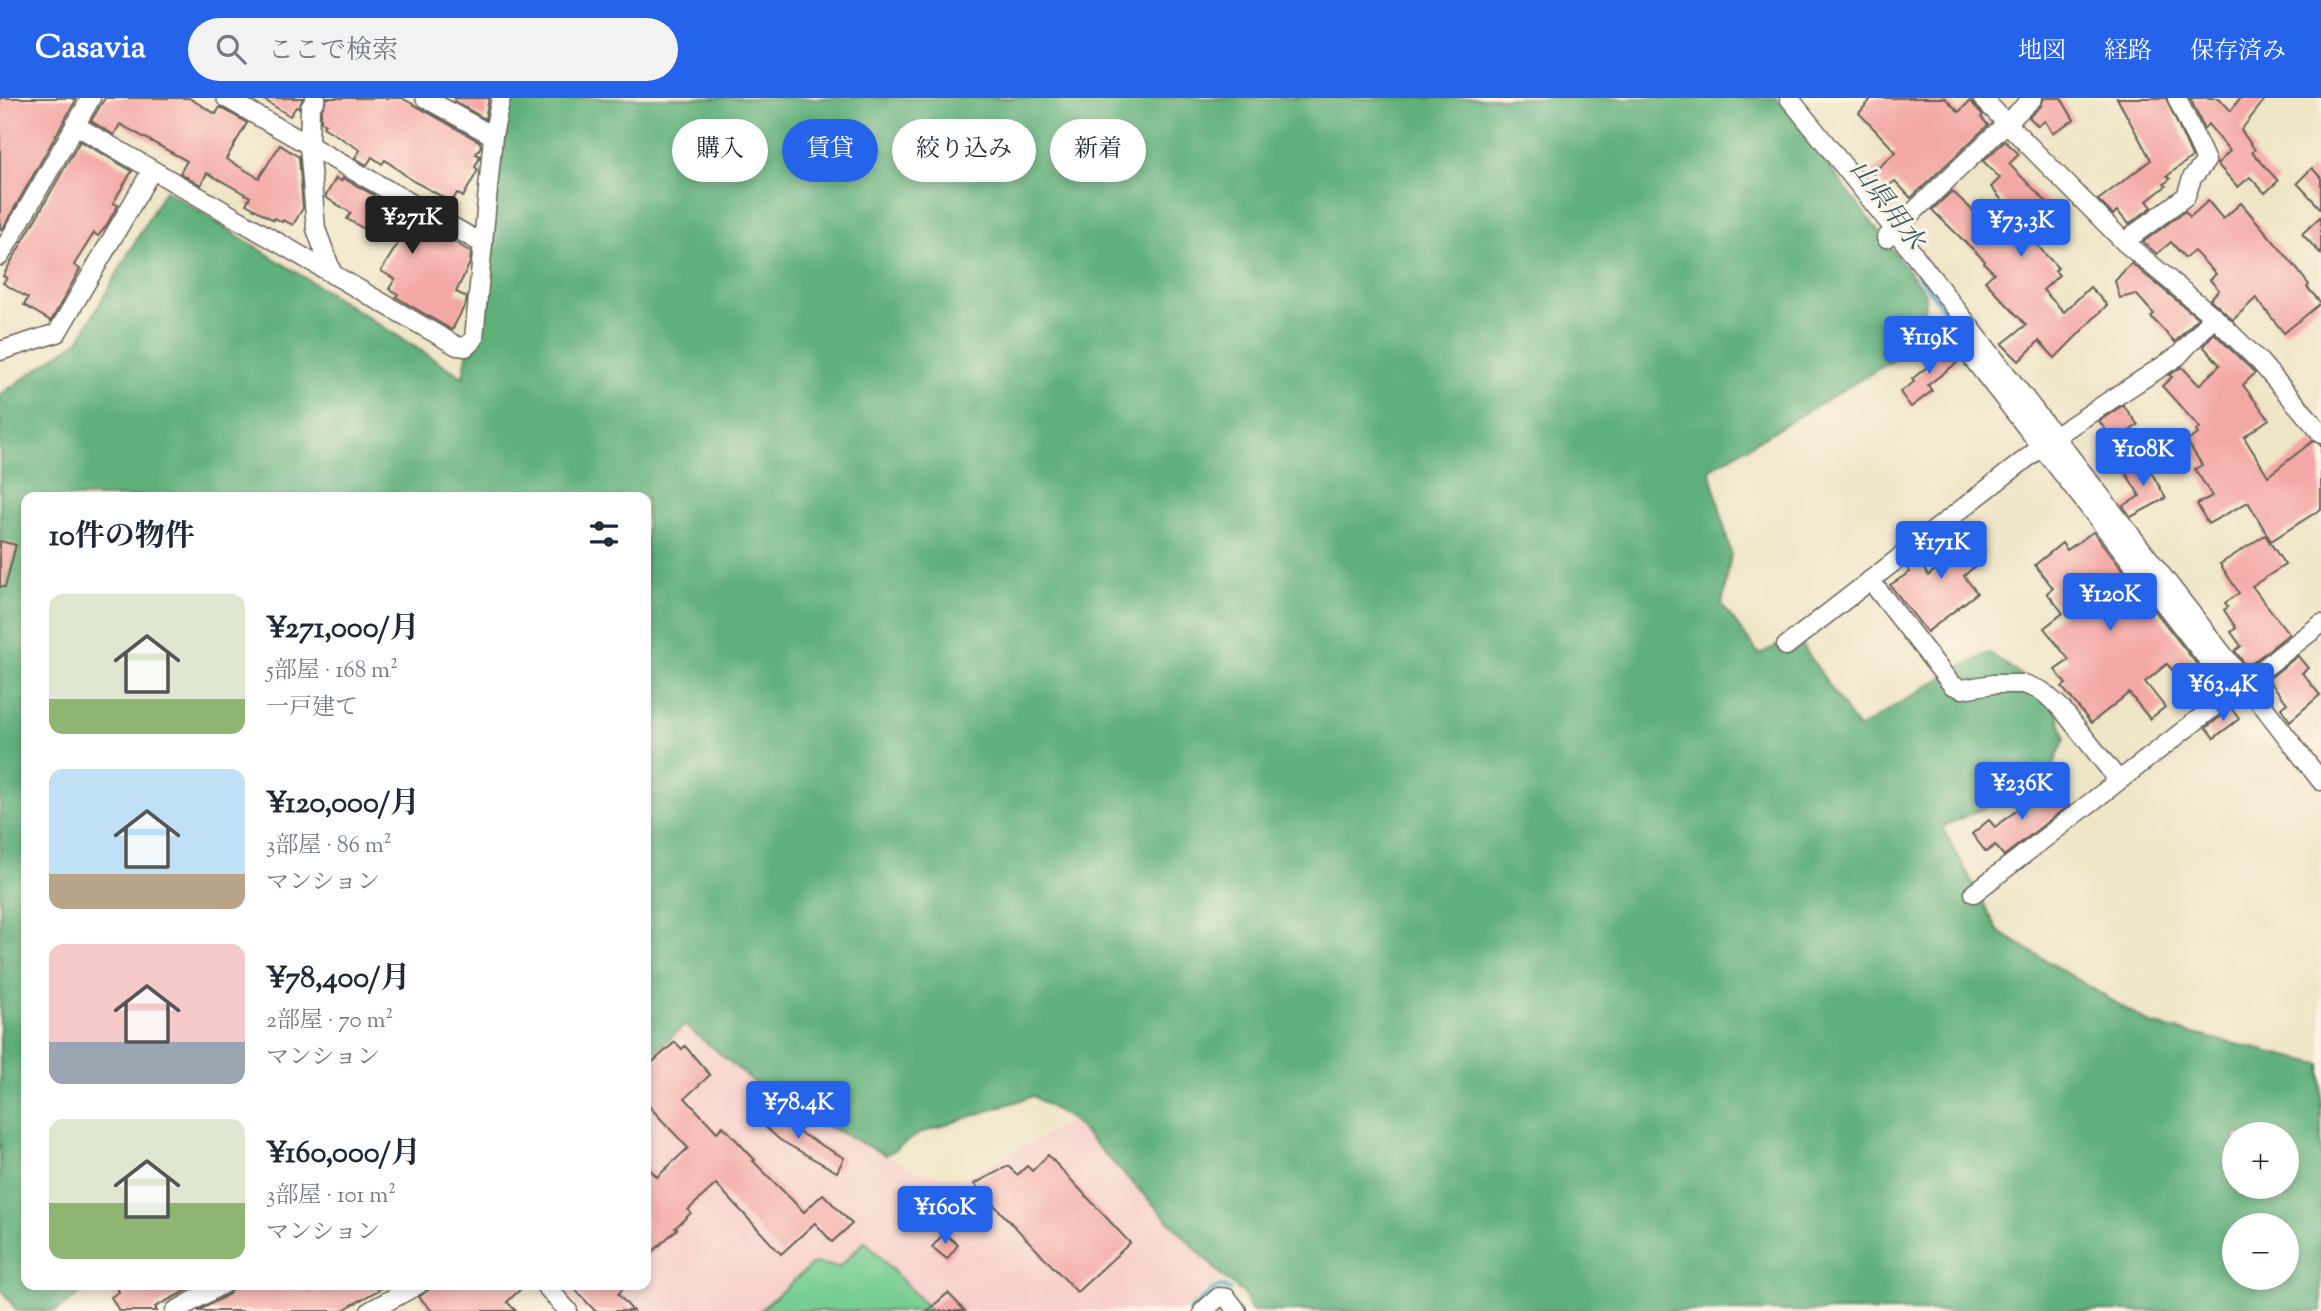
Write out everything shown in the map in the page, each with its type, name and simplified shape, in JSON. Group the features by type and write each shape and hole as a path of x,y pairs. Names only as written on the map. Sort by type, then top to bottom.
{"street":[{"path":"0,256 91,98"},
{"path":"226,98 484,244"},
{"path":"316,98 310,108 309,146 316,229 333,275"},
{"path":"425,98 493,136"},
{"path":"75,125 457,346 466,347 474,339 493,136 501,98"},
{"path":"1789,98 2047,442 2239,687 2321,780"},
{"path":"1982,98 2124,242 2214,317 2260,362 2321,433"},
{"path":"1890,234 2033,98"},
{"path":"2124,242 2186,196 2192,178 2206,161 2177,98"},
{"path":"0,351 57,333 152,170"},
{"path":"1786,646 2047,442 2178,356 2214,317"},
{"path":"1948,327 2047,442"},
{"path":"1870,580 1952,685 1962,689 1993,684 2024,684 2042,691 2062,709 2119,781"},
{"path":"1975,893 2321,624"},
{"path":"174,1311 212,1290"},
{"path":"370,1311 391,1306 411,1290"},
{"path":"549,1290 568,1311"},
{"path":"1203,1311 1219,1297 1227,1298 1237,1311"}],"shaded area":[{"path":"685,1024 778,1102 919,1172 962,1179 1073,1121 1222,1276 1183,1311 580,1311 561,1290 651,1290 651,1055"}],"green space":[{"path":"499,98 1777,98 1926,294 1919,345 1710,469 1731,554 1722,605 1759,654 1797,637 1858,729 1944,676 1989,653 2053,697 2065,738 2048,779 1942,827 1999,932 2151,1024 2321,1064 2321,1311 1251,1311 1244,1294 1222,1276 1073,1121 1033,1096 921,1133 886,1155 778,1102 685,1025 651,1056 651,492 21,492 21,1290 87,1290 56,1311 17,1311 0,1288 0,395 79,340 165,190 463,377 487,247"},
{"path":"865,1241 931,1311 759,1311 814,1263 839,1267"}],"building":[{"path":"0,98 76,100 2,230 0,229"},
{"path":"105,98 189,98 216,114 220,107 247,123 226,159 259,178 280,145 299,157 303,208 293,225 283,220 274,220 246,204 250,197 207,173 201,185 180,173 187,161 120,124 114,135 91,121"},
{"path":"261,98 303,98 299,108 296,107 290,116"},
{"path":"327,98 402,98 480,142 481,146 476,154 480,156 475,167 478,170 463,197 457,193 452,202 413,181 385,160 382,164 372,157 367,165 355,158 360,150 323,127 325,124 321,122 321,111"},
{"path":"455,98 489,98 485,119 454,101"},
{"path":"1872,98 1945,98 1959,112 1970,101 1988,125 1911,198 1895,181 1886,188 1872,173 1896,152 1859,113"},
{"path":"2044,98 2061,98 2074,120 2052,133 2045,121 2038,126 2029,117 2041,106"},
{"path":"2117,98 2166,98 2192,157 2167,176 2170,179 2164,184 2166,186 2147,201 2152,207 2129,224 2117,211 2113,215 2098,200 2151,160"},
{"path":"2190,98 2219,98 2231,111 2240,98 2266,98 2241,130 2255,150 2252,152 2278,181 2265,193 2250,177 2238,187 2217,164 2230,151 2208,124 2204,129"},
{"path":"80,141 132,171 113,203 118,205 106,226 98,236 94,233 74,265 80,269 51,321 24,305 28,298 3,283 7,278 3,276"},
{"path":"2005,141 2019,154 2009,164 2060,216 2034,242 2058,268 2055,271 2059,275 2043,290 2064,312 2090,287 2107,305 2055,358 2039,341 2019,361 2002,344 2026,325 1985,281 1994,273 1985,261 1932,210 1952,191 1987,224 2006,205 1991,187 2000,178 1983,161"},
{"path":"2312,168 2321,178 2321,209 2297,183"},
{"path":"336,178 341,181 343,178 374,195 372,200 416,225 419,221 471,252 470,263 456,292 467,297 466,303 452,330 396,297 398,294 389,289 395,279 381,271 400,240 375,226 371,233 347,219 351,213 325,197"},
{"path":"2208,201 2223,219 2241,203 2293,264 2321,303 2284,333 2256,298 2233,320 2210,299 2219,290 2210,280 2216,274 2194,251 2185,258 2171,242 2157,254 2143,242 2185,211 2190,217"},
{"path":"2321,216 2321,254 2302,234"},
{"path":"2131,263 2198,318 2175,342 2151,317 2154,314 2136,294 2120,298 2115,281"},
{"path":"2214,333 2255,373 2243,385 2269,419 2244,437 2268,476 2313,441 2321,444 2321,509 2271,541 2248,502 2208,524 2197,504 2212,496 2195,469 2202,465 2187,441 2198,434 2196,431 2200,428 2162,386 2172,377 2169,375 2182,367 2199,385 2220,365 2203,346"},
{"path":"1944,345 1958,362 1928,385 1932,391 1911,407 1900,392 1932,363 1928,357"},
{"path":"2123,405 2138,425 2114,441 2099,421"},
{"path":"2143,458 2166,498 2131,517 2123,506 2140,496 2124,470"},
{"path":"1960,524 1985,552 1964,576 1977,593 1927,632 1890,585 1910,572 1907,568 1919,560 1928,576 1951,556 1938,542"},
{"path":"2093,532 2217,690 2204,700 2167,664 2145,682 2165,707 2150,719 2129,693 2091,723 2062,687 2066,684 2055,670 2069,660 2044,628 2063,613 2047,593 2053,588 2035,565 2062,543 2067,550"},
{"path":"2265,535 2285,565 2252,586 2289,634 2247,667 2235,651 2241,646 2231,632 2236,628 2224,610 2228,607 2225,603 2239,593 2220,564"},
{"path":"0,541 16,545 5,587 0,587"},
{"path":"2298,656 2308,668 2302,673 2320,695 2290,721 2281,708 2287,703 2268,679"},
{"path":"2231,708 2239,719 2214,738 2206,728"},
{"path":"2052,783 2069,805 2004,856 1995,845 1986,852 1972,834 1989,820 1995,827"},
{"path":"675,1042 682,1049 685,1046 710,1075 685,1098 717,1132 723,1126 755,1160 753,1161 804,1212 823,1194 852,1224 832,1242 815,1223 781,1254 716,1184 688,1210 691,1213 651,1253 651,1170 657,1177 688,1148 651,1108 651,1064"},
{"path":"752,1106 844,1158 837,1172 780,1140 748,1112"},
{"path":"1048,1155 1130,1243 1077,1292 974,1184 1008,1166 1017,1175 1027,1166 1032,1171"},
{"path":"944,1233 958,1245 947,1259 932,1247"},
{"path":"118,1290 188,1290 155,1307 157,1311 119,1311 111,1297 119,1292"},
{"path":"231,1290 378,1290 341,1311 198,1311 229,1294"},
{"path":"428,1290 520,1290 507,1302 516,1311 432,1311 419,1297"},
{"path":"576,1290 622,1290 618,1294 633,1311 595,1311"},
{"path":"948,1293 965,1311 927,1311"}],"waterway":[{"name":"山県用水","path":"1918,274 1954,323"},
{"path":"1190,1311 1213,1290 1221,1286 1229,1290"}]}
